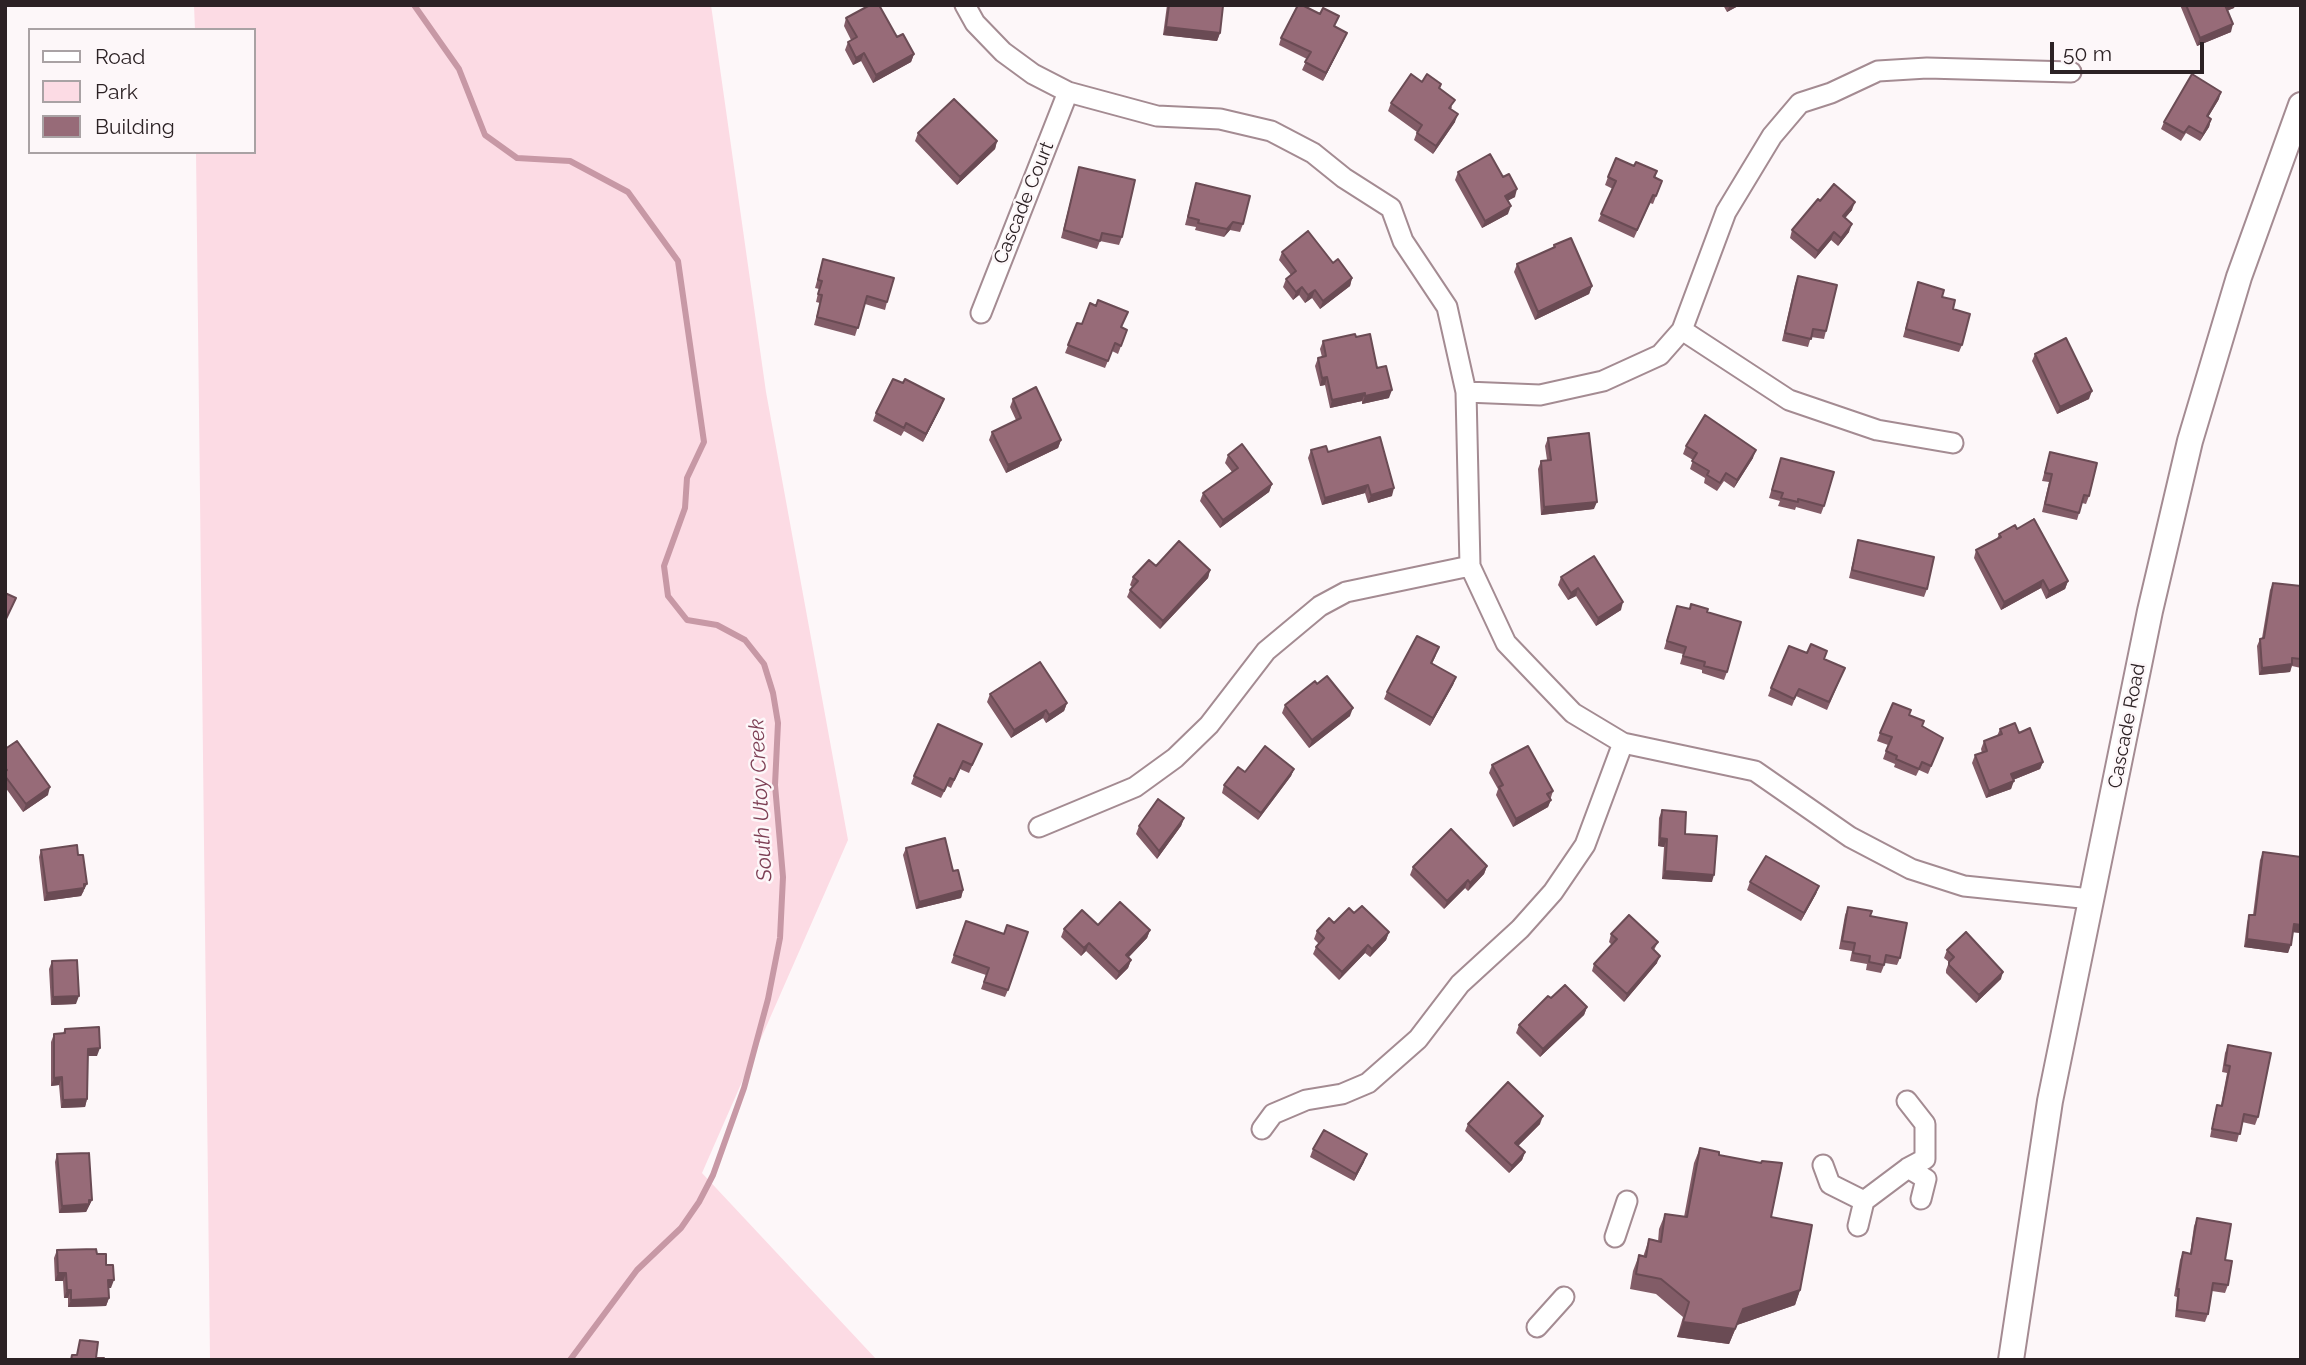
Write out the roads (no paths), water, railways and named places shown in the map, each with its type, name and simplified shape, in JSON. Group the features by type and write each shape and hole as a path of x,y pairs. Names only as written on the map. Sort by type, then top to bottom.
{"main road":[{"name":"Cascade Road","path":"2011,1360 2050,1101 2150,611 2190,441 2239,277 2301,105"}],"street":[{"path":"965,5 975,23 1003,52 1033,75 1068,92 1157,117 1220,119 1271,131 1312,153 1344,178 1391,208 1403,241 1447,307 1466,391 1470,566 1507,643 1573,713 1623,743 1755,771 1850,837 1911,869 1964,886 2091,899"},
{"path":"1466,391 1540,395 1603,381 1660,355 1682,330 1726,212 1772,136 1800,103 1831,93 1878,71 1927,68 2071,72"},
{"name":"Cascade Court","path":"981,313 1068,92"},
{"path":"1682,330 1789,400 1877,429 1953,443"},
{"path":"1040,827 1135,787 1175,758 1209,725 1266,651 1320,607 1346,592 1470,566"},
{"path":"1262,1129 1272,1114 1306,1100 1342,1094 1368,1083 1418,1039 1460,984 1520,929 1553,892 1585,845 1623,743"},
{"path":"1858,1226 1864,1201 1908,1168 1926,1159 1925,1124 1907,1101"},
{"path":"1823,1165 1830,1184 1864,1201"},
{"path":"1908,1168 1926,1179 1921,1199"},
{"path":"1615,1237 1627,1201"},
{"path":"1537,1327 1564,1297"}],"waterway":[{"name":"South Utoy Creek","path":"414,5 459,69 485,135 517,158 570,161 628,192 678,261 704,442 687,478 685,508 664,566 668,596 687,620 717,625 745,640 764,664 778,723 775,785 783,877 780,938 768,999 744,1088 713,1175 699,1202 681,1228 637,1270 570,1360"}]}
